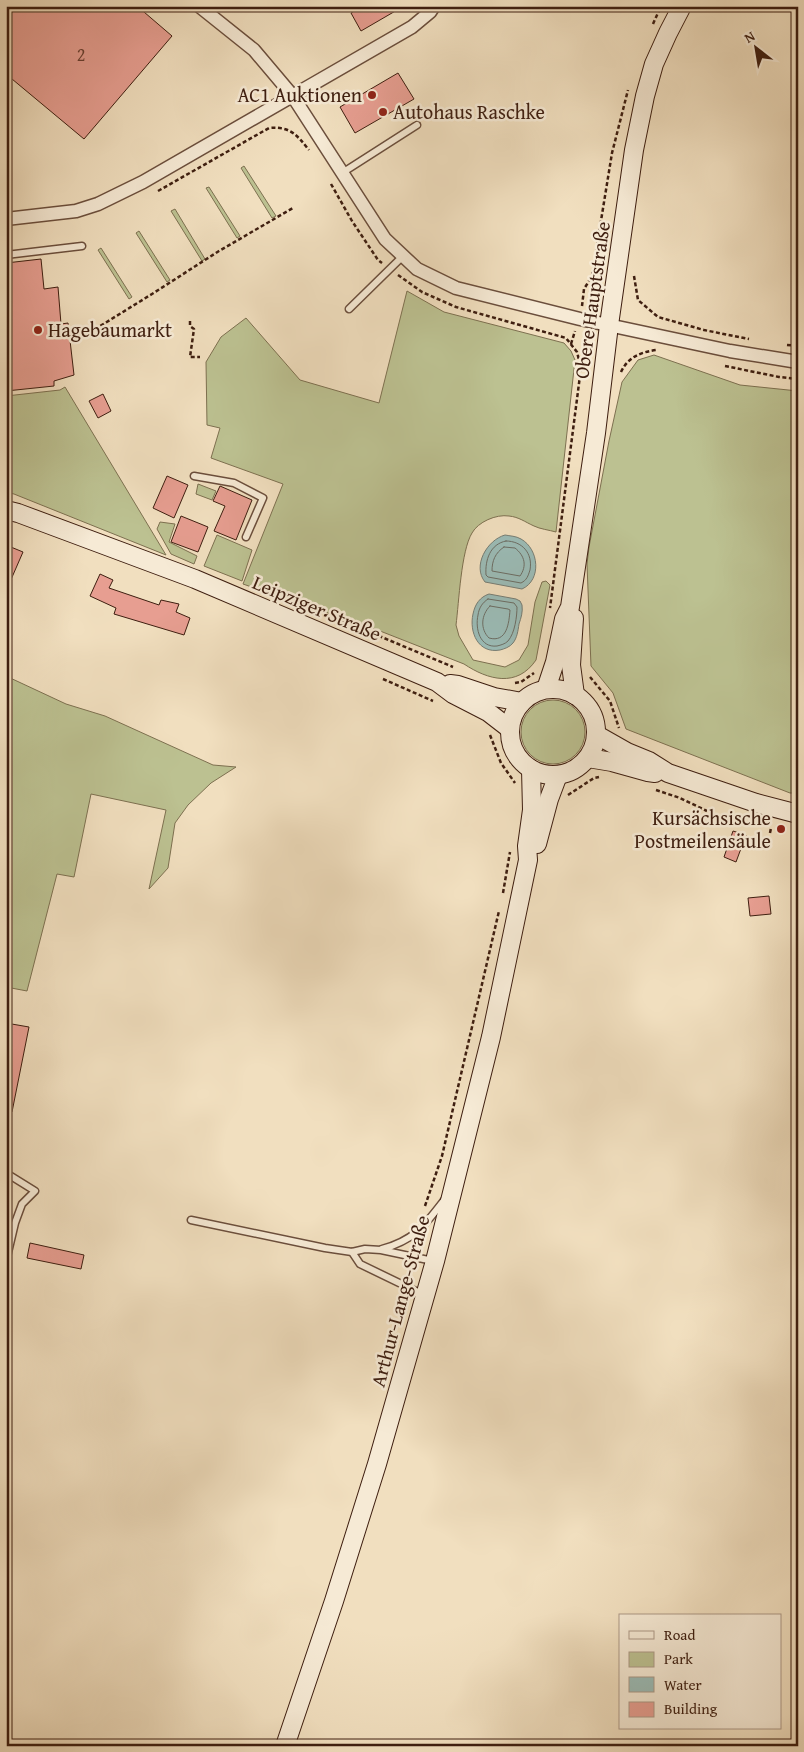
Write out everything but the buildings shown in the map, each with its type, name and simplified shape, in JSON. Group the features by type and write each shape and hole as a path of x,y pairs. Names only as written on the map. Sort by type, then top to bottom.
{"main road":[{"name":"Obere Hauptstraße","path":"546,689 556,662 564,619 570,608 634,150 645,96 654,64 682,6"},
{"name":"Leipziger Straße","path":"6,510 27,516 179,573 437,682 453,694 488,712 510,729"},
{"name":"Obere Hauptstraße","path":"570,608 574,618 571,665 575,695"},
{"name":"Leipziger Straße","path":"437,682 458,685 494,697 522,702"},
{"path":"546,689 560,689 575,695 583,700 591,710 596,722 594,748 579,767 568,773 558,775 544,774 531,769 522,762 514,751 510,739 510,729 514,713 522,702 533,694 546,689"},
{"path":"596,735 615,754 648,772 668,773 756,803 798,814"},
{"path":"588,758 615,754"},
{"name":"Arthur-Lange-Straße","path":"531,769 540,798"},
{"name":"Arthur-Lange-Straße","path":"285,1746 337,1592 435,1262 491,1037 528,860 527,846 540,798 558,775"}],"street":[{"path":"199,6 254,50 292,95 385,239 417,269 456,288 609,325 730,351 798,362"},
{"path":"6,220 76,211 98,204 143,182 412,27 430,12 434,6"}],"lane":[{"path":"342,173 417,125"},
{"path":"6,255 82,246"},
{"path":"349,309 403,256"},
{"path":"194,476 234,483 263,498 246,537"},
{"path":"6,1173 35,1191 22,1204 15,1223 6,1261"},
{"path":"380,1250 398,1244 417,1233 453,1188"},
{"path":"192,1220 325,1248 352,1252 365,1249 380,1250 435,1262"},
{"path":"352,1252 360,1264 425,1296"}],"path":[{"path":"650,29 661,6"},
{"path":"571,344 580,318 584,289 592,276 612,153 629,87"},
{"path":"156,192 269,128 282,127 298,137 314,155"},
{"path":"328,178 352,221 378,260 422,292 456,307 566,338 577,352 581,368 550,609"},
{"path":"70,337 97,328 219,251 293,208"},
{"path":"633,271 638,300 658,317 704,330 755,340"},
{"path":"190,321 190,326 194,329 190,357 200,356"},
{"path":"781,344 798,346"},
{"path":"619,379 621,370 630,359 640,353 655,350 665,352"},
{"path":"725,366 798,379"},
{"path":"324,615 334,617 454,668"},
{"path":"513,684 521,682 535,672"},
{"path":"487,730 491,735 501,763 513,778 518,795 562,800 594,778 609,776 622,733 610,701 587,674"},
{"path":"383,678 441,705"},
{"path":"652,789 680,798 707,811"},
{"path":"770,833 771,828"},
{"path":"502,900 510,851"},
{"path":"423,1210 442,1156 500,909"}],"green space":[{"path":"244,166 276,216 272,218 241,168"},
{"path":"209,187 240,236 237,238 206,188"},
{"path":"175,209 205,259 202,261 171,211"},
{"path":"139,231 170,280 167,282 136,233"},
{"path":"101,248 132,297 129,299 98,250"},
{"path":"407,291 444,312 564,343 571,351 575,360 556,532 536,527 516,517 499,516 478,525 468,541 465,552 456,625 459,636 473,660 505,667 519,660 528,645 535,602 542,582 546,581 550,585 536,660 520,675 511,678 492,677 483,674 464,664 347,618 317,610 243,584 283,484 211,458 220,428 207,425 206,362 221,337 246,318 300,380 379,403"},
{"path":"654,355 740,385 798,391 798,793 790,793 626,729 613,693 591,666 587,564 609,441 622,382 638,360"},
{"path":"65,387 166,555 6,492 6,396 60,390"},
{"path":"198,484 216,491 212,500 196,494"},
{"path":"160,522 175,524 169,542 197,556 194,564 171,554 157,529"},
{"path":"217,535 252,550 242,581 204,566"},
{"path":"6,676 66,704 105,716 213,765 236,767 211,783 188,805 175,823 168,868 149,889 166,810 91,794 74,877 57,874 27,991 6,987"},
{"path":"547,700 559,700 576,709 583,720 585,732 583,744 576,755 559,764 547,764 535,759 526,750 521,738 521,726 526,714 535,705"}],"water":[{"path":"505,535 521,539 532,550 536,564 535,572 533,579 522,589 485,582 481,576 480,569 483,554 492,542"},
{"path":"489,594 516,599 522,605 522,615 515,639 510,646 500,650 486,649 477,640 472,628 473,614 478,601"}],"place":[{"name":"AC1 Auktionen","path":"372,95"},
{"name":"Autohaus Raschke","path":"383,112"},
{"name":"Hagebaumarkt","path":"38,330"},
{"name":"Kursächsische Postmeilensäule","path":"781,829"}]}
